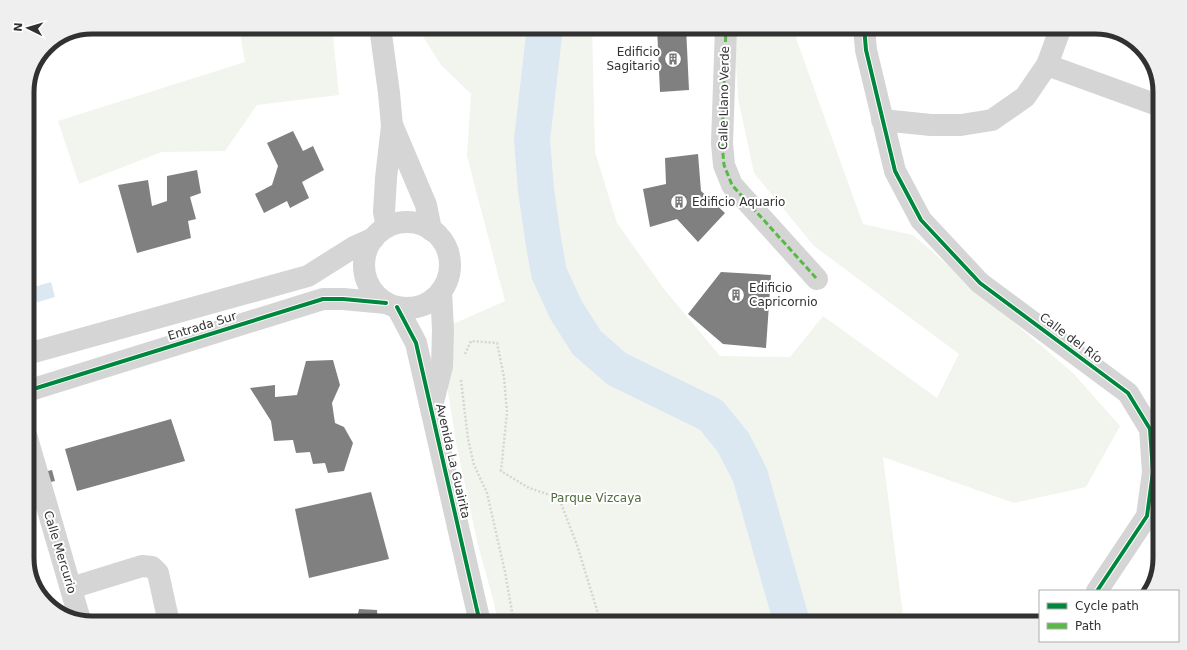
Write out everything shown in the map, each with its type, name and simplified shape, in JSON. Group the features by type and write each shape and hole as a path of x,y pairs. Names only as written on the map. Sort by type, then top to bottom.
{"street":[{"path":"381,34 392,126 381,232"},
{"name":"Calle Llano Verde","path":"726,34 722,143 724,165 732,185 817,279"},
{"name":"Calle del Río","path":"865,34 866,50 895,171 921,220 980,283 1128,392 1150,429 1153,472 1148,516 1098,590"},
{"path":"882,120 931,125 961,125 992,120 1025,97 1047,65 1059,34"},
{"path":"1047,65 1153,103"},
{"path":"392,126 426,206 431,230"},
{"name":"Avenida La Guairita","path":"405,222 414,223 431,230 440,237 446,247 449,258 450,270 447,281 441,291 432,300 421,306 409,308 392,305 378,297 366,278 364,268 368,247 381,232 396,224 405,222"},
{"name":"Entrada Sur","path":"34,352 308,276 381,232"},
{"name":"Avenida La Guairita","path":"431,411 442,366 443,330 441,291"},
{"name":"Entrada Sur","path":"34,389 323,299 342,299 392,305"},
{"name":"Avenida La Guairita","path":"392,305 416,343 478,616"},
{"name":"Calle Mercurio","path":"34,462 78,614"},
{"path":"71,588 142,566 152,567 158,573 167,616"}],"path":[{"path":"462,359 471,341 497,343 504,378 507,412 501,471 529,488 558,498 577,545 599,616"},
{"path":"460,373 468,439 474,465 487,493 505,572 513,616"}],"green space":[{"path":"240,34 333,34 339,95 257,105 225,151 162,152 79,184 58,121 245,62"},
{"name":"Parque Vizcaya","path":"421,34 592,34 595,152 617,223 664,289 720,356 790,357 823,316 937,398 959,354 814,246 754,173 738,98 735,34 796,34 797,41 863,224 913,235 1074,374 1120,426 1086,487 1014,503 883,457 903,616 497,616 478,545 456,443 446,379 453,324 505,301 467,156 471,94 441,65"}],"shaded area":[{"path":"51,282 55,297 34,303 34,287"}],"building":[{"name":"Edificio Sagitario","path":"657,34 686,34 689,90 660,92"},
{"path":"293,131 303,151 313,146 324,170 302,182 309,198 290,208 287,201 264,213 255,194 272,185 278,166 267,143"},
{"name":"Edificio Aquario","path":"698,154 701,191 725,213 698,242 677,219 650,227 643,189 666,184 665,158"},
{"path":"197,170 201,193 190,197 196,219 188,221 191,238 137,253 118,185 148,180 152,206 167,201 167,176"},
{"name":"Edificio Capricornio","path":"721,272 771,275 766,348 723,344 688,314"},
{"path":"333,360 340,385 332,403 335,423 344,427 353,443 344,471 328,473 325,463 313,464 310,452 296,453 293,440 274,441 271,421 250,388 275,385 275,397 297,395 306,361"},
{"path":"171,419 185,461 77,491 65,449"},
{"path":"52,470 55,481 46,483 43,472"},
{"path":"371,492 389,559 309,578 295,509"},
{"path":"359,609 377,610 377,616 358,616"}],"waterway":[{"path":"544,34 532,140 536,190 549,273 566,310 587,343 617,369 711,415 733,442 750,475 790,616"}],"marked path":[{"path":"726,34 722,143 724,165 732,185 817,279"}],"cycle path":[{"path":"865,34 866,50 895,171 921,220 980,283 1128,393 1150,429 1153,472"},
{"path":"34,389 323,299 343,299 386,303"},
{"path":"397,307 416,343 478,616"},
{"path":"1098,590 1147,516 1153,472"}],"place":[{"name":"Edificio Sagitario","path":"673,59"},
{"name":"Edificio Aquario","path":"679,202"},
{"name":"Edificio Capricornio","path":"736,295"}]}
